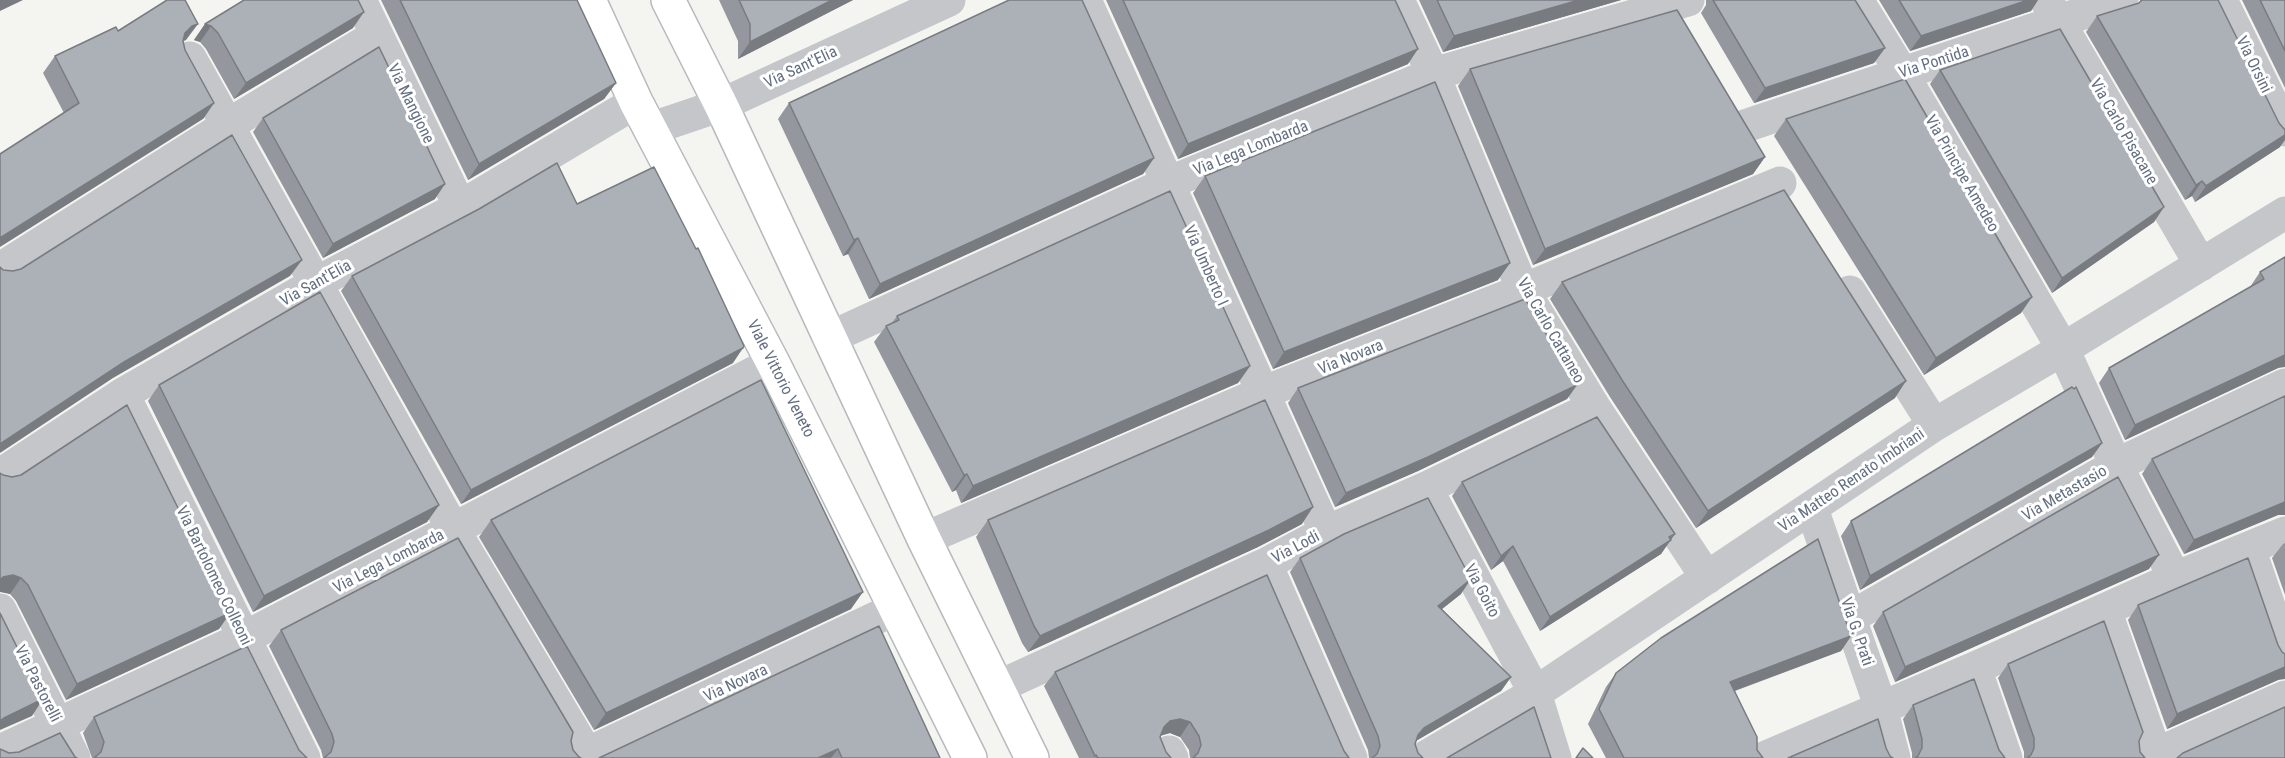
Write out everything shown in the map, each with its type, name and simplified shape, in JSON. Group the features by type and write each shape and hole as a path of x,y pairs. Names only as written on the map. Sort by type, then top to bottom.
{"main road":[{"name":"Viale Vittorio Veneto","path":"589,0 643,116 772,363 970,758"},
{"path":"668,0 721,105 924,539 1032,758"}],"street":[{"name":"Via Mangione","path":"360,0 459,207"},
{"name":"Via Sant'Elia","path":"0,475 123,394 316,283 459,207 643,116 721,105 949,0"},
{"name":"Via Umberto I","path":"1085,0 1326,532"},
{"name":"Via Carlo Cattaneo","path":"1398,0 1433,74 1523,290 1594,407 1707,578"},
{"name":"Via Principe Amedeo","path":"1857,0 2063,349 2116,465 2175,578"},
{"name":"Via Pontida","path":"1745,126 1902,73 2052,11 2122,0"},
{"name":"Via Orsini","path":"2221,0 2285,130"},
{"path":"1677,1 1691,35"},
{"name":"Via Lega Lombarda","path":"830,338 1168,183 1433,74 1677,1"},
{"name":"Via Carlo Pisacane","path":"2052,11 2201,265"},
{"path":"0,269 228,125 377,36"},
{"path":"190,58 453,529 583,756"},
{"path":"1727,96 1745,126"},
{"name":"Via Novara","path":"924,539 1262,393 1523,290 1786,193 1745,126"},
{"name":"Via Matteo Renato Imbriani","path":"1424,758 1535,693 1934,425 2285,213"},
{"path":"1831,264 1934,425"},
{"name":"Via Lega Lombarda","path":"0,751 244,638 772,363"},
{"name":"Via Metastasio","path":"1851,617 2116,465 2285,385"},
{"name":"Via Bartolomeo Colleoni","path":"123,394 304,758"},
{"name":"Via Lodi","path":"998,687 1266,564 1326,532 1426,488 1594,407"},
{"name":"Via Goito","path":"1426,488 1535,693 1555,758"},
{"name":"Via G. Prati","path":"1812,509 1881,708 1894,758"},
{"path":"1764,758 1975,668 2175,578 2285,533"},
{"path":"2249,548 2285,653"},
{"path":"1266,564 1351,758"},
{"name":"Via Novara","path":"583,756 895,609"},
{"name":"Via Pastorelli","path":"0,610 74,758"},
{"path":"2105,610 2153,757 2285,697"},
{"path":"1975,668 2006,758"}],"building":[{"path":"167,0 185,0 198,24 185,33 183,41 185,50 214,103 0,238 0,154 79,103 55,56 116,27 118,31"},
{"path":"244,0 358,0 364,12 246,83 218,33 205,24"},
{"path":"400,0 577,0 616,83 479,164"},
{"path":"739,0 832,0 750,42 750,24"},
{"path":"1009,0 1082,0 1154,158 880,284 858,238 854,240 789,103"},
{"path":"1123,0 1395,0 1418,49 1188,144"},
{"path":"1437,0 1579,0 1454,36"},
{"path":"1713,0 1855,0 1885,48 1765,88"},
{"path":"1899,0 2028,0 1921,36"},
{"path":"2142,0 2218,0 2279,123 2285,130 2285,135 2206,186 2202,181 2196,185 2097,16 2139,3"},
{"path":"2260,0 2285,0 2285,51"},
{"path":"1677,10 1765,157 1545,249 1470,69"},
{"path":"2060,29 2164,207 2062,278 1940,70"},
{"path":"379,47 445,184 333,244 263,118"},
{"path":"1905,79 2032,297 1936,358 1786,119"},
{"path":"1435,82 1510,263 1284,352 1205,176"},
{"path":"232,135 302,260 124,362 0,444 0,267 3,270 13,271 21,269"},
{"path":"557,163 577,204 654,167 696,249 698,248 744,346 471,490 352,276 479,209"},
{"path":"1784,190 1906,381 1708,511 1622,380 1562,282"},
{"path":"1170,191 1250,366 973,486 967,474 964,475 886,326 899,320 897,316"},
{"path":"2285,257 2285,355 2135,425 2109,368 2264,279 2260,272"},
{"path":"320,292 439,505 264,596 159,385"},
{"path":"1525,299 1577,385 1428,457 1346,493 1298,388"},
{"path":"761,380 863,592 606,713 491,520"},
{"path":"2072,387 2074,389 2076,387 2102,443 1870,576 1851,521"},
{"path":"2285,396 2285,502 2194,540 2152,459"},
{"path":"1265,400 1313,507 1269,530 1040,636 988,520"},
{"path":"127,405 230,613 77,684 28,585 21,578 13,575 0,580 0,473 12,477 21,475"},
{"path":"1597,417 1675,534 1669,537 1671,540 1550,617 1513,546 1501,556 1462,482"},
{"path":"2118,477 2159,555 1905,667 1883,612"},
{"path":"1428,498 1471,579 1438,606 1511,677 1424,728 1415,744 1418,753 1423,758 1372,758 1377,754 1380,746 1378,736 1300,558 1344,534"},
{"path":"458,538 573,732 571,741 573,750 581,758 324,758 331,752 334,742 332,734 281,630"},
{"path":"1818,539 1851,636 1730,682 1757,737 1757,750 1763,758 1624,758 1599,709 1616,673 1661,638"},
{"path":"2248,558 2278,645 2285,654 2285,667 2177,714 2138,605"},
{"path":"1267,575 1349,758 1193,758 1201,745 1199,736 1190,722 1180,719 1170,721 1164,727 1160,737 1171,758 1098,758 1095,756 1055,672"},
{"path":"0,613 43,699 0,721"},
{"path":"2104,621 2143,732 2139,741 2140,752 2145,758 2027,758 2034,748 2034,738 2008,664"},
{"path":"879,626 940,758 842,758 838,749 818,758 599,758"},
{"path":"247,646 299,750 307,758 94,758 101,752 104,742 94,717"},
{"path":"1974,679 1999,750 2005,758 1915,758 1922,748 1922,739 1913,705"},
{"path":"1534,707 1551,758 1447,758"},
{"path":"2285,707 2285,758 2177,758 2183,753"},
{"path":"1878,719 1886,748 1893,758 1788,758"},
{"path":"60,733 77,758 0,758 0,749 9,753 19,752"},
{"path":"1583,748 1593,758 1576,758"}]}
